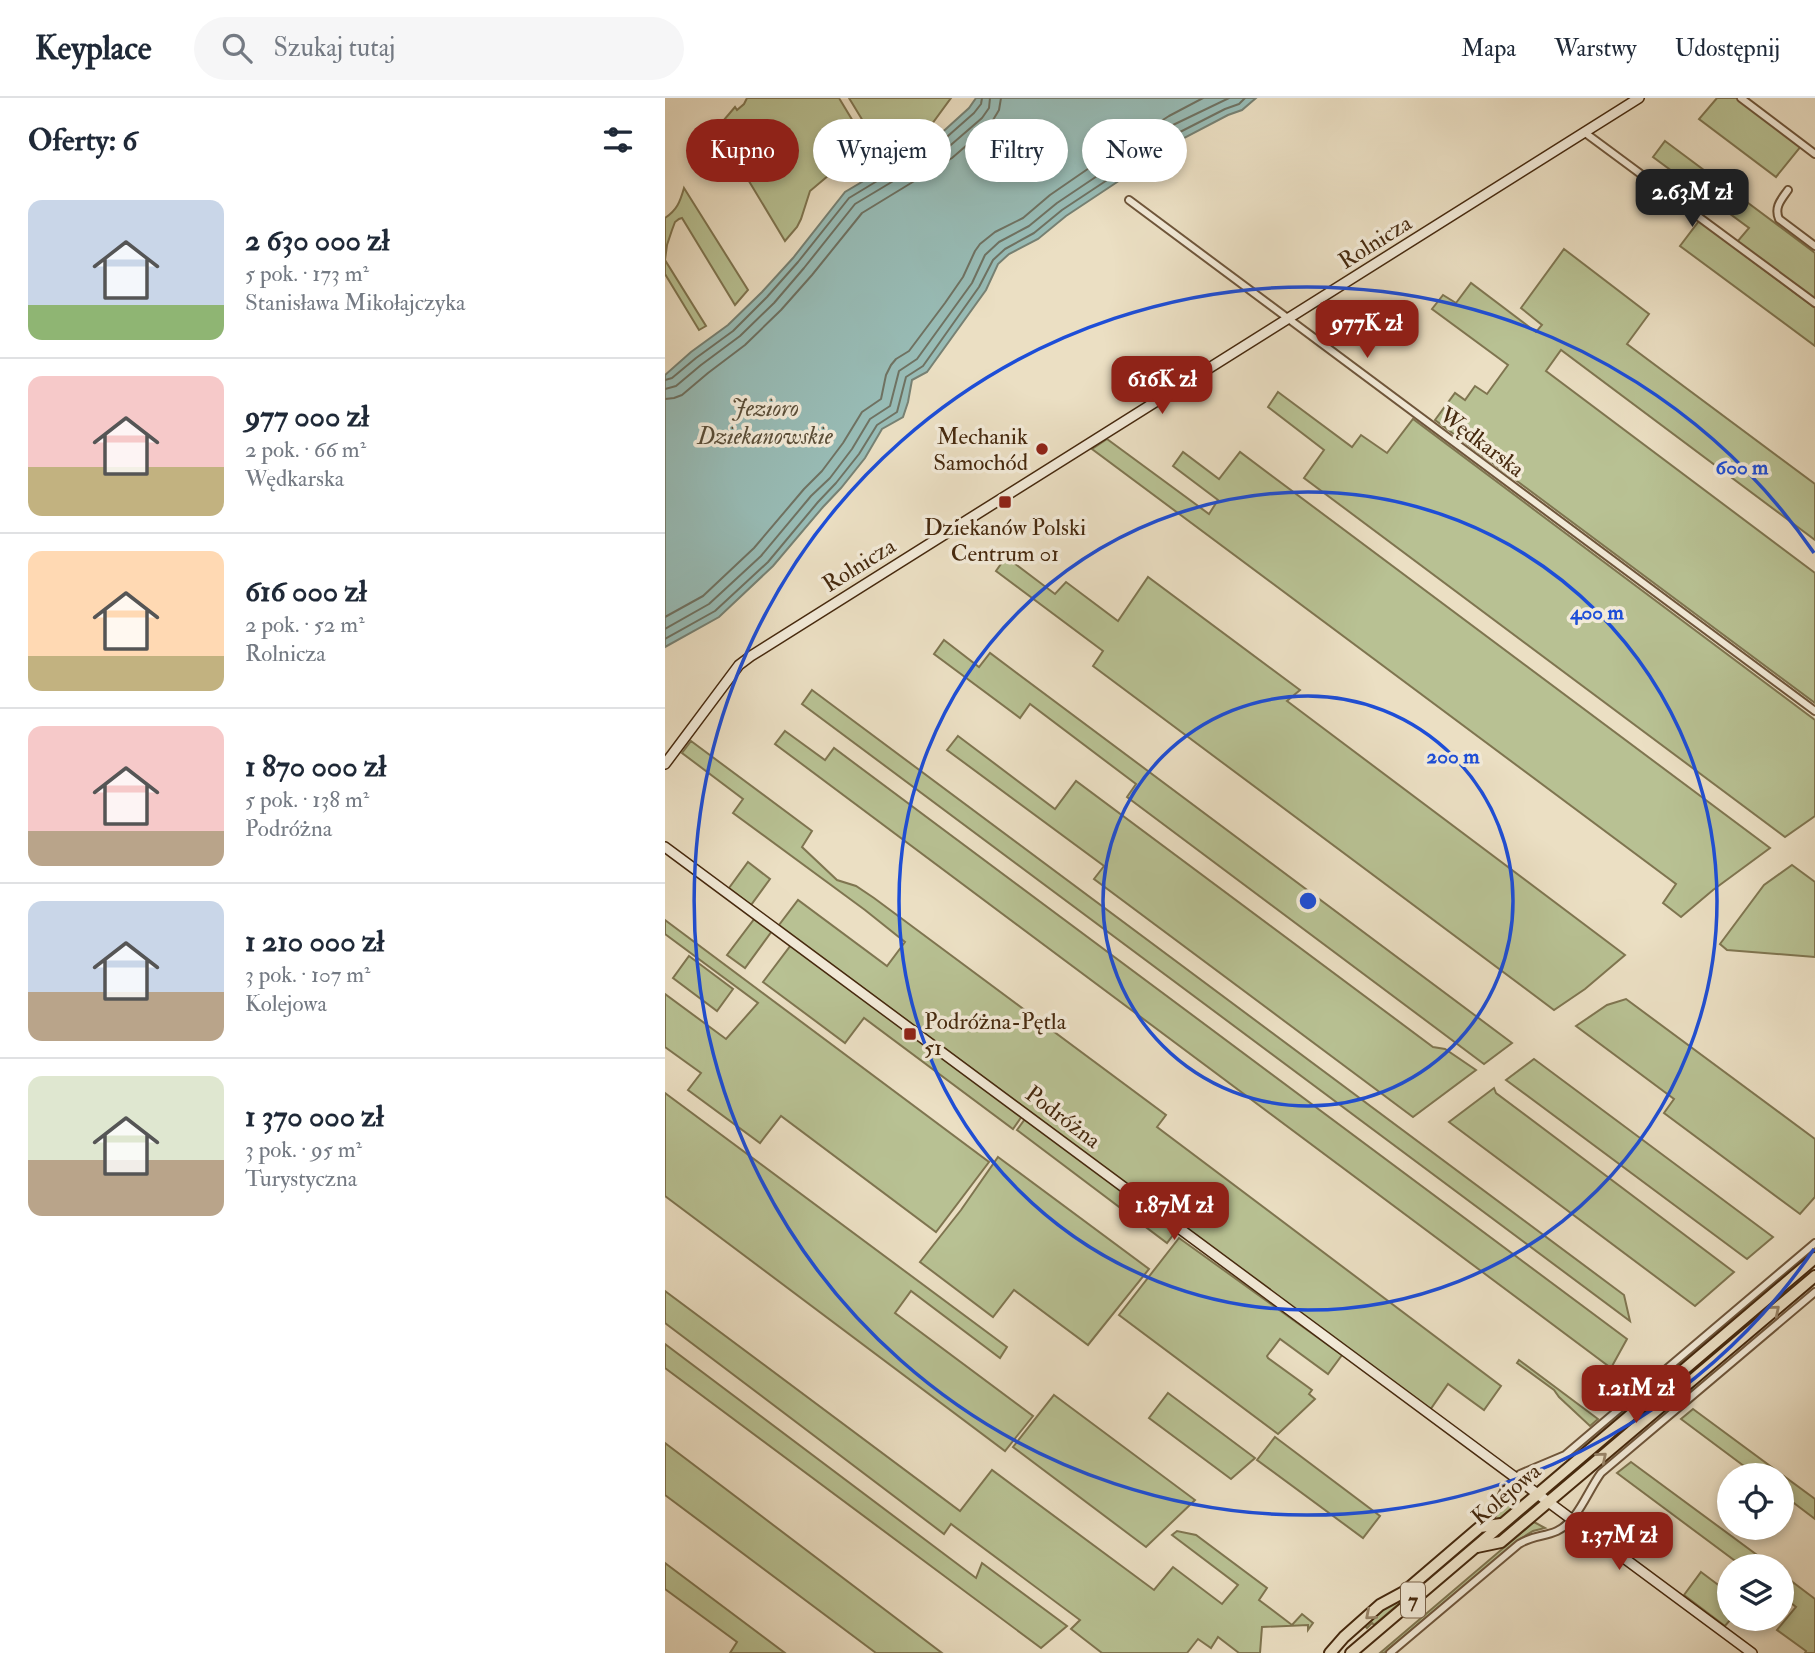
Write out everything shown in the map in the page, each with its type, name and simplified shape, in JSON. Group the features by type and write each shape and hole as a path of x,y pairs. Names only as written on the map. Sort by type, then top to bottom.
{"highway":[{"name":"Kolejowa","path":"1351,1653 1815,1258"},
{"name":"Kolejowa","path":"1475,1548 1501,1542 1815,1276"},
{"path":"1330,1653 1380,1605 1404,1592 1480,1527 1504,1523"}],"street":[{"name":"Rolnicza","path":"665,764 745,660 1639,98"},
{"path":"1741,98 1815,154"},
{"path":"1584,132 1815,303"},
{"path":"1789,190 1777,206 1779,219 1815,246"},
{"name":"Wędkarska","path":"1129,200 1815,711"},
{"name":"Podróżna","path":"665,847 1752,1653"},
{"path":"1480,1527 1493,1513 1504,1491 1516,1478 1565,1455 1815,1243"},
{"path":"1390,1653 1520,1544 1535,1536 1556,1531 1573,1518 1601,1474 1815,1292"}],"green space":[{"path":"747,98 839,98 852,119 813,119 813,182 821,182 810,191 797,227 785,241 749,182 799,182 799,119 725,119 735,107 737,110"},
{"path":"849,98 951,98 936,119 862,119"},
{"path":"1717,98 1739,98 1802,145 1776,177 1699,119"},
{"path":"1665,141 1815,253 1815,300 1737,242 1749,228 1653,157"},
{"path":"684,188 748,290 735,305 682,218 675,222 665,260 665,218 677,205"},
{"path":"1699,221 1815,308 1815,346 1680,246"},
{"path":"1564,249 1649,314 1627,344 1815,484 1815,540 1561,350 1546,371 1815,573 1815,703 1435,420 1455,393 1465,400 1475,386 1487,394 1508,365 1432,309 1443,295 1456,303 1471,283 1536,332 1542,325 1521,308"},
{"path":"665,260 706,326 699,330 665,274"},
{"path":"1278,392 1352,447 1361,435 1387,453 1413,419 1815,720 1815,816 1785,837 1304,478 1324,450 1268,407"},
{"path":"1107,439 1209,514 1218,500 1173,466 1183,452 1219,479 1240,452 1770,848 1681,917 1663,903 1676,884 1092,449"},
{"path":"1006,557 1055,594 1066,582 1118,621 1148,577 1300,690 1287,701 1625,955 1585,989 1554,1010 1093,666 1103,651 996,571"},
{"path":"944,640 979,667 990,653 1512,1043 1484,1064 1127,797 1136,784 1030,704 1020,718 934,654"},
{"path":"812,690 1624,1295 1630,1321 802,704"},
{"path":"785,731 825,760 834,748 1627,1339 1611,1368 775,744"},
{"path":"958,736 1055,809 1076,781 1433,1047 1445,1049 1476,1070 1413,1117 1094,879 1104,866 947,750"},
{"path":"691,741 812,831 802,847 837,880 856,886 874,898 1166,1115 1157,1127 1501,1386 1484,1410 1448,1384 1430,1410 779,925 798,900 887,966 905,942 733,813 743,799 682,753"},
{"path":"748,862 770,879 751,905 729,888"},
{"path":"1792,865 1815,882 1815,957 1727,950 1720,944 1764,885"},
{"path":"755,918 772,931 745,968 727,955"},
{"path":"665,920 989,1162 936,1232 781,1116 760,1143 688,1090 701,1073 665,1047 665,994 726,1039 758,1003 665,934"},
{"path":"791,945 1022,1116 1013,1129 864,1018 845,1043 763,982"},
{"path":"689,956 733,989 717,1011 673,978"},
{"path":"1626,999 1815,1139 1815,1197 1800,1214 1664,1113 1674,1099 1576,1026 1607,1005"},
{"path":"1534,1059 1773,1237 1747,1259 1506,1080"},
{"path":"1494,1088 1496,1093 1734,1272 1695,1306 1449,1122"},
{"path":"665,1093 1007,1347 1000,1358 911,1291 895,1313 1033,1416 1005,1451 665,1196"},
{"path":"1025,1119 1176,1231 1167,1243 1017,1130"},
{"path":"998,1157 1149,1269 1088,1345 1014,1290 993,1317 920,1262"},
{"path":"1179,1238 1342,1355 1328,1374 1280,1339 1268,1358 1312,1390 1309,1394 1315,1399 1278,1434 1119,1315"},
{"path":"665,1291 960,1511 992,1470 1154,1590 1173,1567 1222,1604 1238,1585 1172,1535 1177,1531 1196,1535 1267,1588 1259,1600 1292,1625 1302,1614 1313,1623 1308,1630 1308,1625 1262,1627 1260,1653 1239,1653 1218,1637 1211,1648 1198,1639 1187,1653 1102,1653 1071,1629 1080,1620 951,1524 944,1534 665,1323"},
{"path":"665,1344 976,1578 982,1563 1067,1626 1041,1648 665,1368"},
{"path":"1519,1360 1598,1419 1590,1426 1554,1390 1517,1363"},
{"path":"1168,1393 1255,1458 1231,1479 1149,1418"},
{"path":"1054,1395 1195,1500 1146,1547 1013,1447"},
{"path":"1693,1409 1766,1463 1740,1463 1681,1419"},
{"path":"1275,1437 1380,1516 1363,1538 1257,1460"},
{"path":"665,1443 942,1653 876,1653 665,1495"},
{"path":"1631,1462 1717,1525 1717,1540 1737,1540 1756,1554 1726,1554 1617,1473"},
{"path":"1794,1484 1815,1499 1815,1519 1794,1503"},
{"path":"1504,1497 1518,1503 1374,1625 1372,1623 1367,1628 1364,1625 1487,1525"},
{"path":"1534,1522 1545,1528 1520,1539 1384,1653 1380,1653"},
{"path":"665,1563 785,1653 730,1653 737,1642 665,1589"},
{"path":"1701,1572 1717,1584 1717,1620 1684,1595"},
{"path":"1794,1583 1815,1599 1815,1653 1805,1653 1806,1651 1778,1631 1794,1631"}],"water":[{"name":"Jezioro Dziekanowskie","path":"976,98 1256,98 1242,110 1187,136 1187,119 1082,119 1082,182 1117,182 998,264 986,290 927,372 912,380 903,417 882,429 865,458 773,566 719,617 665,647 665,375 728,325 762,292 793,258 845,192 862,182 951,182 951,124"}],"place":[{"name":"Mechanik Samochód","path":"1042,449"},
{"name":"Dziekanów Polski Centrum 01","path":"1005,502"},
{"name":"Podróżna-Pętla 51","path":"910,1034"}]}
